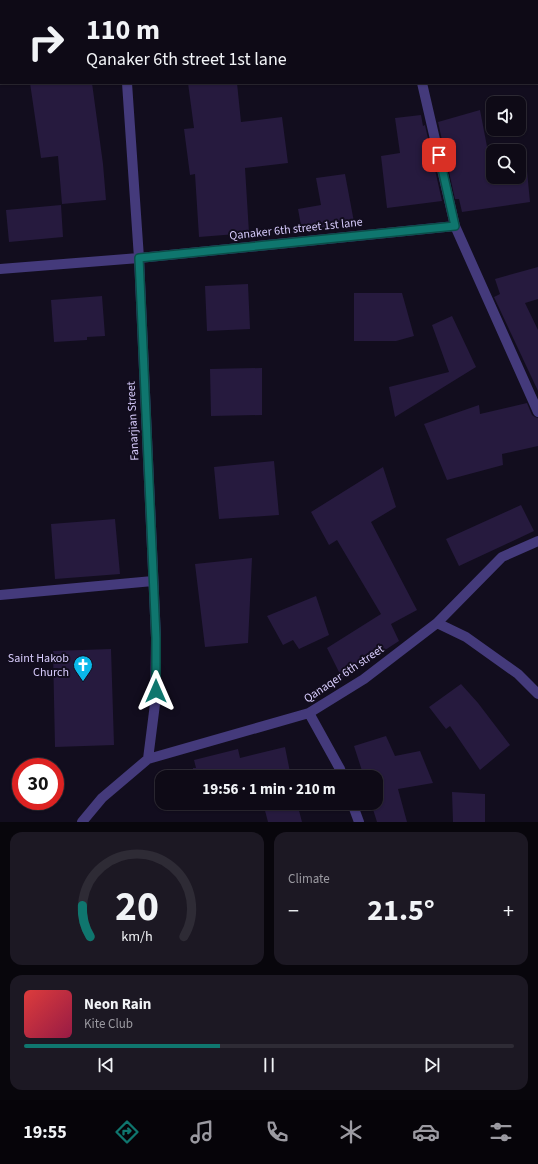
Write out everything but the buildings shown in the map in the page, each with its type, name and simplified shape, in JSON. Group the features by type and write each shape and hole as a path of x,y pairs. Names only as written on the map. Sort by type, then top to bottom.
{"street":[{"name":"Fanarjian Street","path":"127,84 139,258 156,638 156,704 148,758"},
{"path":"422,84 455,226 538,412"},
{"name":"Qanaker 6th street 1st lane","path":"0,269 139,258 455,226"},
{"name":"Qanaqer 6th street","path":"82,822 102,798 148,758 309,713 364,679 437,623 502,558 538,541"},
{"path":"0,595 154,582"},
{"path":"437,623 472,641 518,674 538,694"},
{"path":"309,713 340,770"},
{"path":"355,810 359,822"}],"place":[{"name":"Saint Hakob Church","path":"83,682"}],"route":[{"path":"156,691 156,638 139,258 455,226 439,155"}]}
